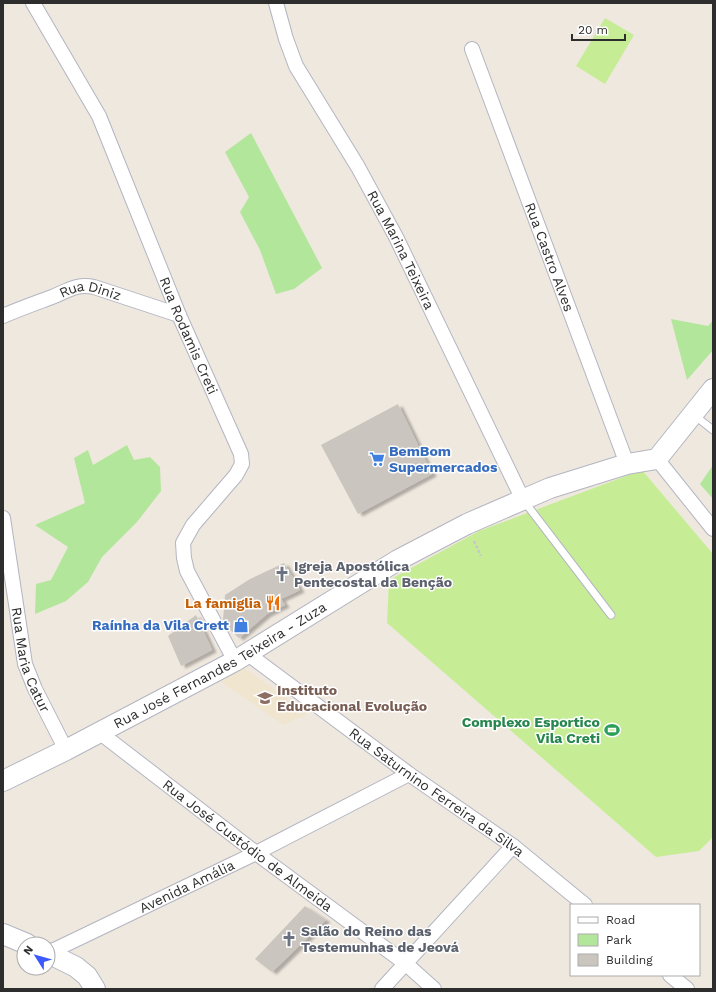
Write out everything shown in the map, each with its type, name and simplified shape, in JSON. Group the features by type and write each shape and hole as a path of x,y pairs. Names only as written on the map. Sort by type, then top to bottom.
{"street":[{"name":"Rua Rodamis Creti","path":"33,3 99,116 179,315 241,454 242,464 236,475 193,525 183,543 187,571 241,657"},
{"name":"Rua Marina Teixeira","path":"276,3 286,39 296,66 358,167 396,237 522,500"},
{"name":"Rua Castro Alves","path":"472,49 627,464"},
{"name":"Rua Diniz","path":"3,316 73,288 86,285 179,315"},
{"path":"713,389 657,459 713,529"},
{"name":"Rua José Fernandes Teixeira - Zuza","path":"3,781 66,750 241,657 398,560 467,524 550,488 627,464 657,459"},
{"name":"Rua Maria Catur","path":"3,518 25,664 66,750"},
{"name":"Rua Saturnino Ferreira da Silva","path":"241,657 513,846 584,904"},
{"name":"Rua José Custódio de Almeida","path":"99,732 256,853 405,963 434,989"},
{"name":"Avenida Amália","path":"56,949 256,853 409,774"},
{"path":"382,989 513,846"},
{"path":"3,934 16,939"},
{"path":"56,957 76,967 87,976 95,989"},
{"path":"671,976 687,989"}],"lane":[{"path":"693,414 713,430"},
{"path":"522,500 612,615"}],"shaded area":[{"name":"Instituto Educacional Evolução","path":"242,666 308,714 283,725 221,682"}],"green space":[{"path":"605,18 634,35 605,84 576,66"},
{"path":"251,133 322,268 294,289 276,294 260,250 240,212 249,197 225,152"},
{"path":"671,319 708,326 713,320 713,350 687,380"},
{"path":"127,445 134,460 150,457 160,467 161,491 137,522 102,557 88,582 66,601 35,614 36,584 51,580 68,547 35,525 85,503 74,458 88,450 93,465"},
{"path":"713,465 713,499 700,484"},
{"name":"Complexo Esportico Vila Creti","path":"642,470 713,554 713,837 699,851 656,857 387,623 389,580 479,531"}],"building":[{"name":"BemBom Supermercados","path":"398,404 432,474 358,514 321,445"},
{"path":"284,563 300,590 281,599 285,605 267,614 239,638 226,626 223,620 225,595 250,579"},
{"path":"196,615 212,650 181,666 168,636"},
{"name":"Salão do Reino das Testemunhas de Jeová","path":"305,906 326,920 272,972 255,959"}],"place":[{"name":"BemBom Supermercados","path":"377,459"},
{"name":"Igreja Apostólica Pentecostal da Benção","path":"282,574"},
{"name":"La famiglia","path":"273,603"},
{"name":"Raínha da Vila Crett","path":"241,625"},
{"name":"Instituto Educacional Evolução","path":"265,698"},
{"name":"Complexo Esportico Vila Creti","path":"612,730"},
{"name":"Salão do Reino das Testemunhas de Jeová","path":"289,939"}]}
